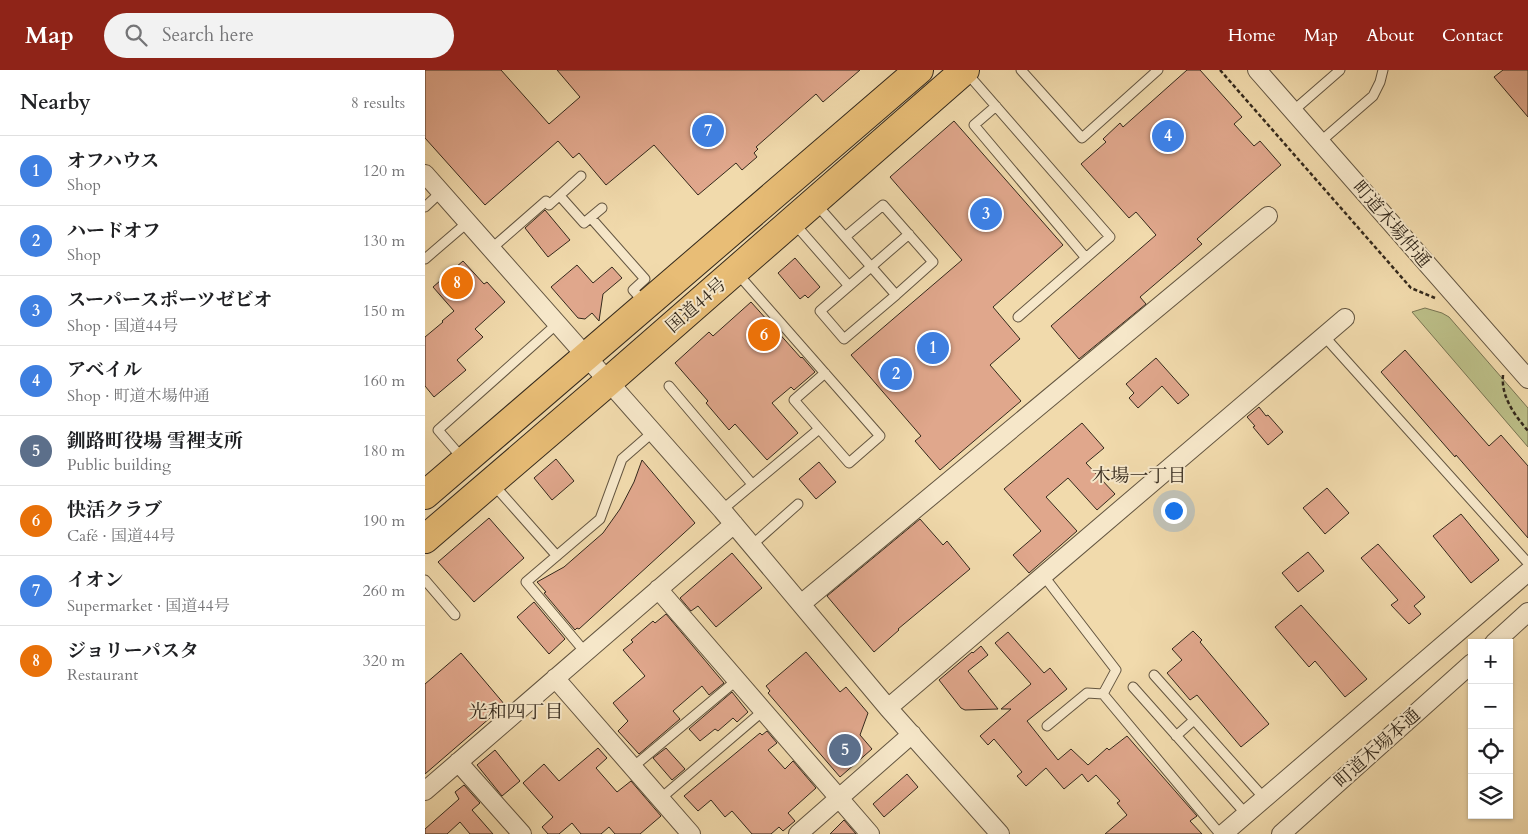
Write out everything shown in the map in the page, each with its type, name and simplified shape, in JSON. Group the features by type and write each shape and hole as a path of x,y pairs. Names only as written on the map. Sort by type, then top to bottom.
{"highway":[{"name":"国道44号","path":"425,495 646,304 760,228 919,70"},
{"name":"国道44号","path":"425,539 736,271 760,228 792,221 965,70"}],"street":[{"name":"町道木場仲通","path":"1257,70 1528,379"},
{"path":"425,174 722,510 888,708 1000,834"},
{"path":"801,604 1268,216"},
{"path":"888,708 1345,318"},
{"path":"425,791 734,524"},
{"path":"1222,834 1528,572"},
{"path":"657,589 870,834"},
{"path":"1498,639 1528,612"},
{"name":"町道木場本通","path":"1281,834 1468,667"},
{"path":"555,678 691,834"},
{"path":"798,834 912,734"},
{"path":"458,762 522,834"}],"lane":[{"path":"965,70 1110,238 1018,317"},
{"path":"1021,70 1082,138 1158,70"},
{"path":"1293,111 1340,70"},
{"path":"1319,142 1373,96 1383,70"},
{"path":"996,106 974,125 1086,258"},
{"path":"491,248 546,202 549,205 581,176"},
{"path":"425,207 441,192"},
{"path":"560,196 584,223 602,208"},
{"path":"814,202 896,295"},
{"path":"845,237 883,204 909,234 933,262 844,339 820,311 909,234"},
{"path":"591,218 645,279 633,290 646,304"},
{"path":"792,221 849,286"},
{"path":"425,259 468,222"},
{"path":"736,271 880,436 849,463 794,400 825,373"},
{"path":"465,461 438,430 558,323"},
{"path":"1324,336 1528,563"},
{"path":"669,386 752,484"},
{"path":"722,510 819,429"},
{"path":"585,652 526,582 599,519 622,459 653,432"},
{"path":"491,482 557,556"},
{"path":"752,545 798,504"},
{"path":"1043,576 1116,670 1103,694"},
{"path":"425,580 455,615"},
{"path":"1154,675 1264,798"},
{"path":"633,768 737,680"},
{"path":"1133,687 1246,814"},
{"path":"1047,726 1087,693 1103,694 1222,834"},
{"path":"660,799 763,711"},
{"path":"1177,736 1194,720"}],"path":[{"path":"1220,70 1411,288 1435,298"},
{"path":"1503,370 1502,381 1507,401 1528,431"}],"green space":[{"path":"1425,308 1449,317 1528,408 1528,447 1412,312"}],"building":[{"path":"425,70 501,70 549,124 580,97 557,70 860,70 823,102 816,94 756,147 758,149 754,153 757,157 742,170 736,163 698,195 654,145 606,185 579,153 573,158 558,141 485,205 425,138"},
{"path":"1187,70 1200,70 1242,117 1234,124 1254,146 1260,141 1281,165 1197,239 1202,244 1140,297 1146,304 1079,359 1051,326 1156,235 1136,212 1129,218 1081,164 1106,142 1103,139 1120,123 1123,127"},
{"path":"1503,70 1528,70 1528,117 1494,77"},
{"path":"954,121 1063,245 993,307 1020,339 990,365 1021,401 940,470 915,441 921,436 851,355 962,260 890,177"},
{"path":"545,210 570,240 548,257 525,228"},
{"path":"795,258 820,287 808,298 805,295 800,299 778,273"},
{"path":"463,261 484,284 487,282 505,302 475,329 483,337 457,360 466,370 434,397 425,386 425,337 454,311 433,287"},
{"path":"577,265 593,283 612,267 622,278 603,294 599,321 592,313 585,319 578,318 551,287"},
{"path":"751,302 815,372 794,390 791,387 772,403 798,433 767,460 735,424 729,430 706,403 708,401 675,363 709,332 713,336"},
{"path":"1405,350 1489,446 1501,435 1528,466 1528,538 1381,372"},
{"path":"1156,358 1189,395 1178,404 1162,386 1138,408 1129,398 1134,393 1126,384"},
{"path":"1259,407 1283,432 1268,445 1247,417"},
{"path":"1082,423 1104,448 1086,463 1115,494 1097,510 1068,478 1046,497 1077,531 1029,573 1013,555 1041,531 1004,489"},
{"path":"556,459 574,481 552,500 534,478"},
{"path":"642,460 695,523 579,629 575,630 537,582 564,567 603,533 620,509 634,482"},
{"path":"819,462 836,482 816,499 799,479"},
{"path":"1327,488 1349,513 1325,534 1303,508"},
{"path":"1461,514 1499,560 1471,583 1433,536"},
{"path":"489,518 524,558 474,602 438,562"},
{"path":"920,519 943,545 947,541 970,569 898,629 874,652 827,596"},
{"path":"1378,544 1425,597 1414,606 1421,614 1409,624 1391,605 1398,600 1361,558"},
{"path":"1308,552 1324,571 1298,592 1282,573"},
{"path":"732,553 762,588 716,627 698,606 691,611 680,598"},
{"path":"534,602 565,639 549,654 517,617"},
{"path":"1301,605 1367,679 1345,697 1315,661 1309,667 1275,627"},
{"path":"666,614 724,683 709,695 702,686 673,711 680,719 639,754 618,731 628,721 613,703 645,676 623,650 633,642 631,640 653,621 655,623"},
{"path":"1193,631 1202,640 1200,642 1269,724 1241,747 1197,695 1190,700 1167,673 1182,660 1172,649"},
{"path":"1008,632 1044,673 1050,668 1067,689 1027,721 1058,760 1071,749 1088,765 1107,748 1109,750 1127,736 1197,816 1190,821 1202,834 1105,834 1127,815 1117,803 1120,801 1096,775 1088,782 1082,774 1064,789 1046,768 1026,786 1017,776 1022,772 994,739 988,745 980,736 1011,709 1001,709 1031,684 995,643"},
{"path":"981,646 988,655 968,671 998,709 965,710 961,708 939,680"},
{"path":"806,652 840,692 846,687 868,713 860,735 872,749 840,777 768,693 770,691 766,686"},
{"path":"461,653 505,705 425,774 425,684"},
{"path":"732,692 748,712 737,722 733,718 718,731 715,729 700,741 689,729"},
{"path":"767,731 777,743 768,750 785,769 793,761 816,788 788,813 795,821 783,831 779,827 771,834 752,834 732,811 725,817 711,800 698,811 684,796 760,733 762,735"},
{"path":"598,748 607,758 596,768 617,792 631,781 661,816 640,834 615,834 609,827 601,834 581,834 572,823 559,834 548,834 542,827 553,817 523,783 544,764 559,781"},
{"path":"666,748 685,769 672,780 653,758"},
{"path":"495,750 520,781 502,796 477,765"},
{"path":"907,774 918,787 884,817 873,804"},
{"path":"464,785 480,803 472,810 493,834 470,834 460,822 447,834 425,834 425,829 459,799 455,792"},
{"path":"844,820 856,834 830,834"}],"place":[{"name":"イオン","path":"708,131"},
{"name":"アベイル","path":"1168,136"},
{"name":"スーパースポーツゼビオ","path":"986,214"},
{"name":"ジョリーパスタ","path":"457,283"},
{"name":"快活クラブ","path":"764,335"},
{"name":"オフハウス","path":"933,348"},
{"name":"ハードオフ","path":"896,374"},
{"name":"釧路町役場 雪裡支所","path":"845,750"}],"district":[{"name":"木場一丁目","path":"1139,475"},
{"name":"光和四丁目","path":"516,711"}]}
